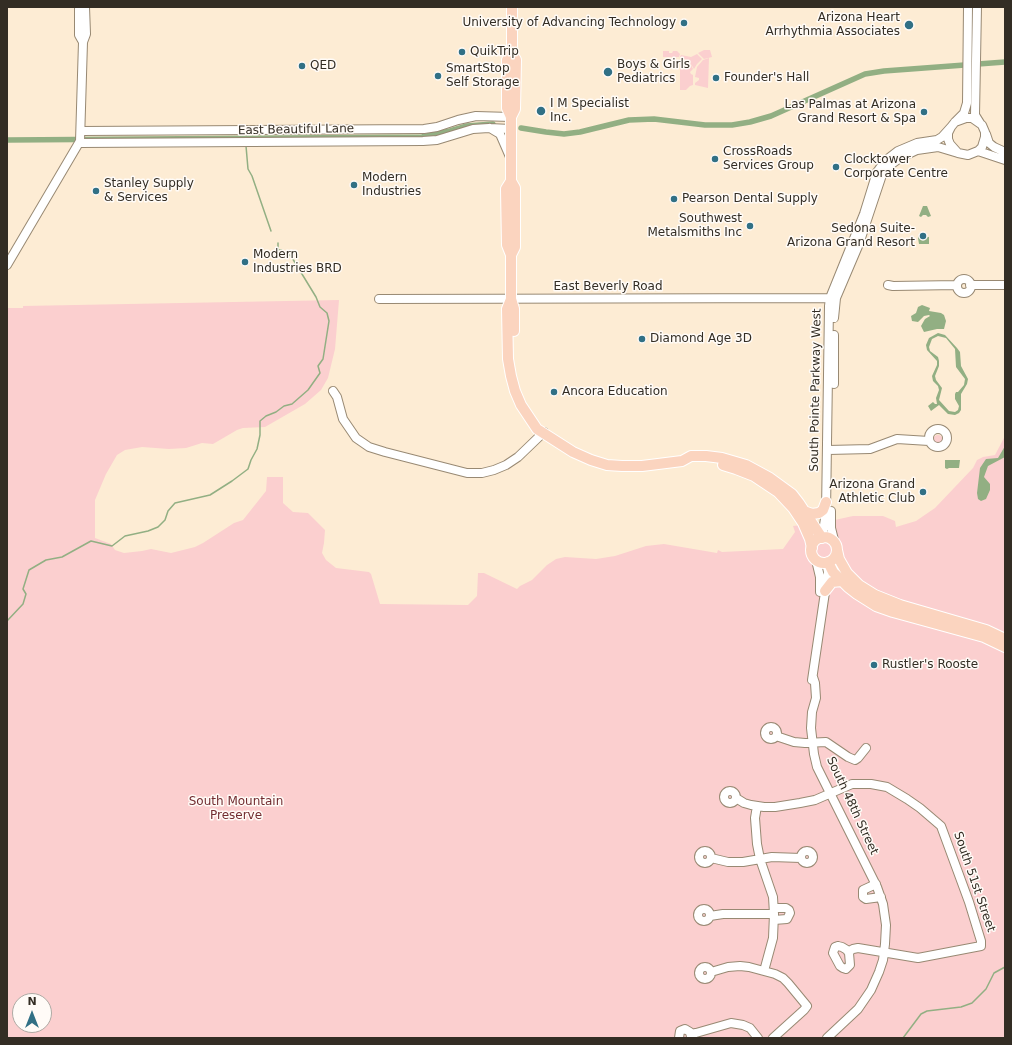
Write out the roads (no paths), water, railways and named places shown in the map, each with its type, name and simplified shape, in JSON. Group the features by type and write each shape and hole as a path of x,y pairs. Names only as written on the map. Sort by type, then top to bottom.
{"main road":[{"path":"512,7 512,54 507,60 507,108 511,117 511,180 506,189 507,245 511,255 511,299 507,309 508,353 511,376 521,405 537,429 544,432 557,443 573,452 601,463 622,466 642,466 682,461 691,456 706,456 722,458 746,465 762,473 785,488 804,511 822,538"},
{"path":"682,461 688,464 706,463 732,467 754,476 770,486 793,508 807,531 812,548 812,554 816,560 822,563 827,563 834,558 836,547"},
{"path":"804,511 812,514 819,513 823,510 826,502"},
{"path":"812,548 815,541 822,538 831,540 836,547 841,564 847,573 859,585 875,595 973,630 1005,639"},
{"path":"827,563 842,581 857,594 876,606 893,612 973,630"},
{"path":"825,591 832,582 842,581"},
{"path":"985,634 1005,647"}],"street":[{"path":"80,7 79,35 83,42"},
{"path":"7,265 80,138 83,42 86,34 85,7"},
{"name":"South Pointe Parkway West","path":"836,547 831,523 830,450 833,298 864,214 877,172 885,161 898,151 917,143 937,140 942,137 966,110 968,7"},
{"path":"977,7 975,115 990,143 994,147 1005,152"},
{"name":"East Beautiful Lane","path":"80,138 424,129 437,127 476,116 511,117"},
{"path":"966,118 972,118 977,121 983,129 984,143 978,151 968,155 958,153 950,144 948,133 953,124 966,118"},
{"path":"489,128 500,134 511,158"},
{"name":"East Beautiful Lane","path":"80,138 423,141 437,140 473,129 489,128 511,130"},
{"name":"South Pointe Parkway West","path":"833,298 859,244 882,175 889,166 908,153 917,150 938,147 958,153"},
{"path":"978,151 1005,160"},
{"path":"888,285 957,285 959,291 963,293 969,291 970,285 1005,285"},
{"name":"East Beverly Road","path":"379,299 833,298"},
{"path":"333,391 337,398 343,419 356,438 369,447 468,473 482,473 506,465 518,457 544,432"},
{"path":"830,450 870,449 897,439 929,442"},
{"name":"South Pointe Parkway West","path":"822,538 826,516 830,450"},
{"name":"South 48th Street","path":"816,560 820,577 821,613"},
{"name":"South 48th Street","path":"827,563 828,572 811,683 810,698 812,712 812,743 817,768 876,884 881,898 886,925 884,953 880,972 871,990 863,1002 827,1038"},
{"path":"776,736 794,742 826,742 855,760 866,748"},
{"name":"South 51st Street","path":"829,793 852,784 871,784 887,787 920,808 941,826 969,902 981,941 981,946 918,958 884,953"},
{"path":"736,798 744,803 770,807 787,806 814,800 829,793"},
{"path":"757,806 755,831 760,860 773,896 774,914 773,938 764,971"},
{"path":"710,858 728,862 744,862 772,857 801,858"},
{"path":"876,884 863,890 863,897 866,899 881,898"},
{"path":"710,916 723,914 774,914"},
{"path":"848,952 858,948 884,953"},
{"path":"711,972 740,966 775,974 783,978 788,983 807,1006 773,1038"},
{"path":"679,1038 679,1033 683,1029 689,1030 690,1036 732,1023 750,1028 758,1038"}],"waterway":[{"path":"521,128 564,134 580,132 629,120 654,119 705,125 732,125 771,116 865,74 884,71 1005,62"},
{"path":"7,140 422,137 467,126 493,124"},
{"path":"246,146 248,169 252,176 271,231"},
{"path":"7,621 23,604 26,594 23,589 29,570 46,560 62,557 91,541 112,546 125,536 148,531 158,527 165,520 168,511 175,503 210,495 232,481 248,469 257,449 260,435 260,421 284,406 292,404 308,390 320,373 318,366 323,359 329,321 327,313 320,307 316,297 291,256 281,250 278,250 278,243"},
{"path":"903,1038 921,1014 927,1011 961,1007 972,1003 986,989 994,973 1005,967"}],"place":[{"name":"University of Advancing Technology","path":"684,23"},
{"name":"Arizona Heart Arrhythmia Associates","path":"909,25"},
{"name":"QuikTrip","path":"462,52"},
{"name":"QED","path":"302,66"},
{"name":"Boys & Girls Pediatrics","path":"608,72"},
{"name":"SmartStop Self Storage","path":"438,76"},
{"name":"Founder's Hall","path":"716,78"},
{"name":"I M Specialist Inc.","path":"541,111"},
{"name":"Las Palmas at Arizona Grand Resort & Spa","path":"924,112"},
{"name":"CrossRoads Services Group","path":"715,159"},
{"name":"Clocktower Corporate Centre","path":"836,167"},
{"name":"Modern Industries","path":"354,185"},
{"name":"Stanley Supply & Services","path":"96,191"},
{"name":"Pearson Dental Supply","path":"674,199"},
{"name":"Southwest Metalsmiths Inc","path":"750,226"},
{"name":"Sedona Suite- Arizona Grand Resort","path":"923,236"},
{"name":"Modern Industries BRD","path":"245,262"},
{"name":"Diamond Age 3D","path":"642,339"},
{"name":"Ancora Education","path":"554,392"},
{"name":"Arizona Grand Athletic Club","path":"923,492"},
{"name":"Rustler's Rooste","path":"874,665"}],"park label":[{"name":"South Mountain Preserve","path":"236,809"}]}
